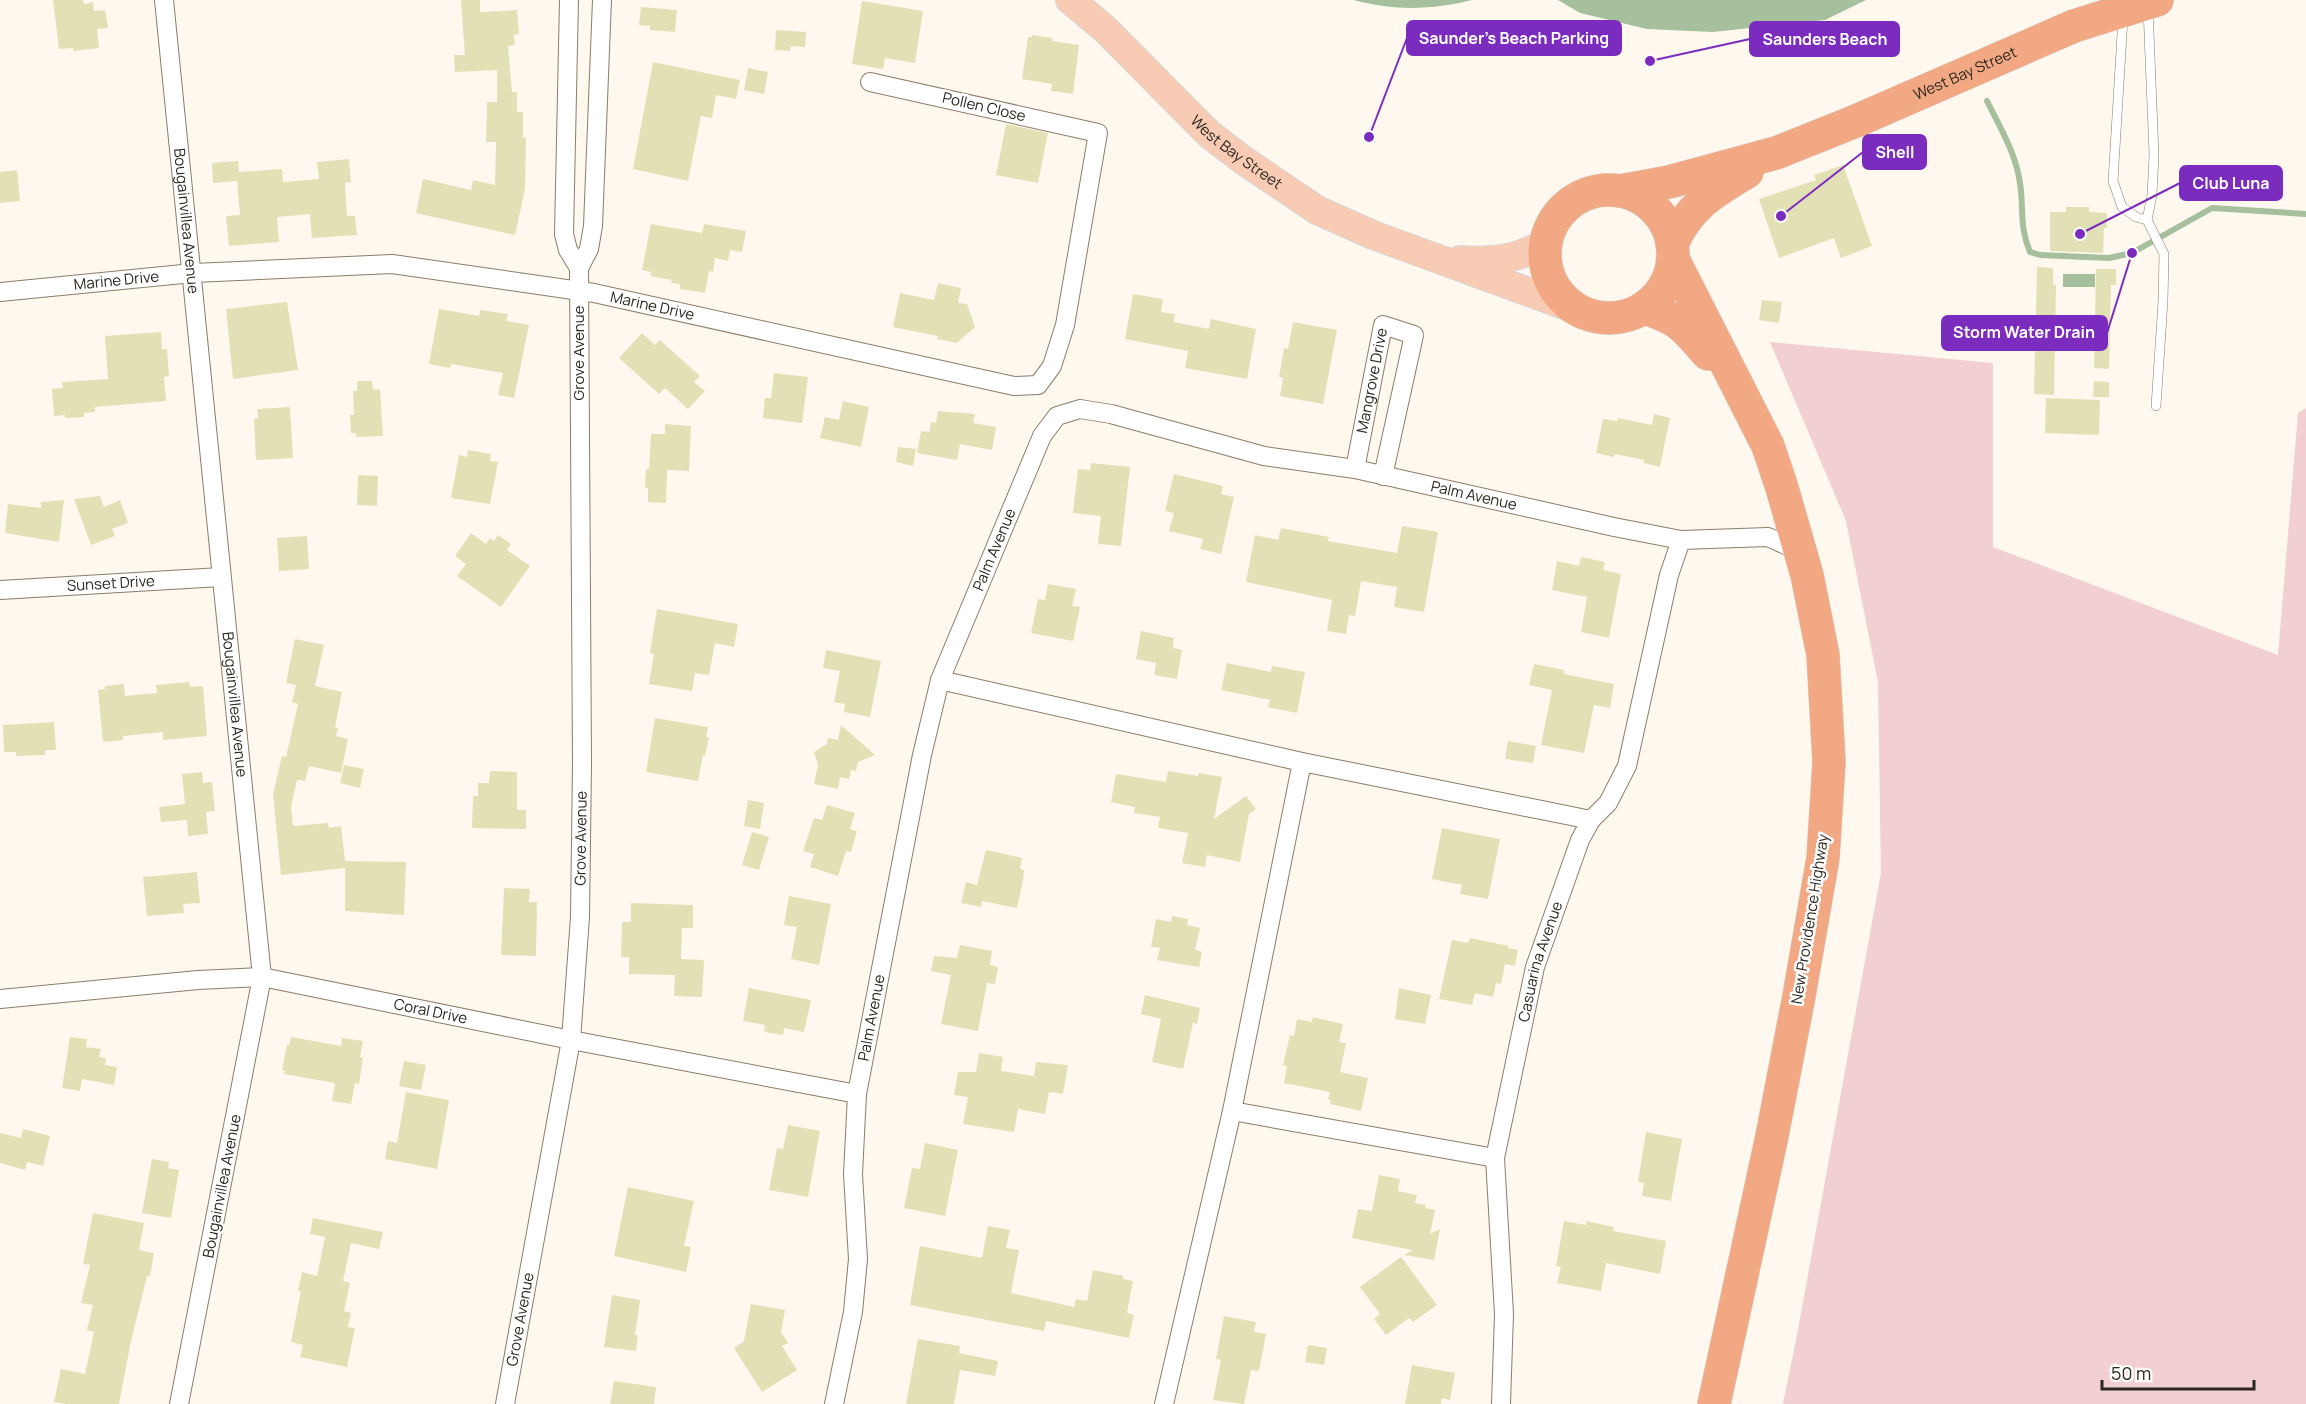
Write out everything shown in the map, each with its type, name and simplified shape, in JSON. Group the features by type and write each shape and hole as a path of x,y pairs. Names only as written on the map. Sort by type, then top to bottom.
{"highway":[{"name":"West Bay Street","path":"1776,153 1701,202 1681,225 1667,281 1654,300 1645,308 1617,318 1602,318 1575,309 1554,287 1547,273 1545,243 1557,215 1576,199 1599,191 1620,191 1669,182 1776,153 1856,121 2074,26 2142,4"},
{"path":"1620,191 1638,197 1663,219 1673,251"},
{"name":"New Providence Highway","path":"1673,251 1768,446 1787,506 1801,552 1822,655 1829,762 1822,858 1772,1136 1714,1404"},
{"name":"New Providence Highway","path":"1645,308 1671,316 1683,325 1746,403"}],"main road":[{"name":"West Bay Street","path":"1070,0 1105,29 1209,134 1317,210 1373,235 1575,309"},
{"name":"West Bay Street","path":"1434,258 1484,261 1512,258 1545,243"}],"street":[{"name":"Bougainvillea Avenue","path":"164,0 262,977 178,1404"},
{"name":"Grove Avenue","path":"569,0 564,234 568,250 579,268"},
{"name":"Grove Avenue","path":"504,1404 571,1040 580,917 582,764 579,268 589,249 593,226 602,0"},
{"name":"Pollen Close","path":"870,82 1098,133"},
{"name":"Marine Drive","path":"0,292 193,273 392,264 594,293 1014,386 1038,384 1052,366 1065,325 1098,133"},
{"name":"Mangrove Drive","path":"1355,469 1383,326 1414,335 1383,476"},
{"name":"Palm Avenue","path":"834,1404 853,1312 858,1259 853,1174 857,1094 922,755 940,680 1042,436 1057,416 1080,409 1111,414 1264,456 1355,469 1614,527 1681,540 1768,537 1801,552"},
{"path":"1768,537 1787,506"},
{"name":"Casuarina Avenue","path":"1501,1404 1504,1314 1495,1158 1535,967 1580,840 1591,820 1608,803 1627,766 1669,575 1681,540"},
{"name":"Sunset Drive","path":"0,590 221,577"},
{"path":"940,680 1302,762 1591,820"},
{"path":"1164,1404 1232,1111 1302,762"},
{"name":"Coral Drive","path":"0,999 198,980 262,977 571,1040 857,1094"},
{"path":"1232,1111 1495,1158"}],"lane":[{"path":"2142,4 2154,155 2152,195 2147,220 2164,254 2156,406"},
{"path":"2142,4 2113,181 2122,207 2136,218 2147,220"}],"shaded area":[{"path":"1354,0 1472,0 1443,6 1413,8 1383,6"},
{"path":"1558,0 1866,0 1825,20 1713,32 1647,29 1580,13"},
{"path":"2063,274 2095,274 2095,287 2063,287"},
{"path":"1770,342 1993,363 1993,547 2278,655 2298,413 2306,408 2306,1404 1783,1404 1881,873 1878,682 1846,521"}],"building":[{"path":"53,0 83,0 84,4 93,2 94,11 105,10 108,28 97,29 99,48 73,51 73,48 59,49"},
{"path":"461,0 480,0 480,12 517,10 519,34 514,35 515,45 508,46 512,92 517,92 517,112 523,112 523,138 526,137 525,189 515,235 416,213 423,179 471,190 473,180 495,185 496,142 486,142 487,102 497,102 497,70 455,72 454,55 465,55"},
{"path":"862,1 923,11 915,63 885,58 883,69 852,64"},
{"path":"641,7 677,10 675,32 650,30 650,26 639,25"},
{"path":"776,30 806,32 805,47 791,46 790,51 775,50"},
{"path":"1032,35 1079,45 1073,94 1051,91 1052,84 1022,79 1028,37"},
{"path":"653,62 740,80 736,99 716,95 712,118 701,116 688,181 633,169"},
{"path":"748,68 768,72 764,94 744,90"},
{"path":"1006,124 1048,133 1038,183 996,175"},
{"path":"349,159 351,182 345,183 347,216 355,216 357,235 312,238 310,214 277,217 279,242 229,246 226,216 240,215 237,181 213,183 212,163 238,161 239,172 282,169 283,182 319,179 317,162"},
{"path":"1843,165 1872,246 1841,258 1834,238 1779,258 1759,199 1816,180 1814,175"},
{"path":"17,170 20,201 0,203 0,172"},
{"path":"2066,207 2089,207 2089,212 2107,213 2103,253 2050,251 2050,212 2066,212"},
{"path":"651,224 702,233 704,224 746,231 742,252 730,250 728,261 715,258 713,272 709,271 705,293 680,289 680,284 671,283 672,280 650,276 651,272 642,270"},
{"path":"2037,267 2053,268 2053,285 2056,285 2054,395 2034,394"},
{"path":"2096,269 2116,269 2116,285 2111,285 2109,369 2094,368"},
{"path":"938,283 961,288 958,303 967,304 975,327 957,343 937,339 938,336 893,327 900,293 934,300"},
{"path":"1133,294 1163,299 1161,312 1175,314 1174,322 1209,329 1211,319 1256,329 1247,379 1185,368 1188,351 1125,339"},
{"path":"1762,300 1782,302 1779,323 1759,320"},
{"path":"287,302 298,370 233,379 226,309"},
{"path":"439,309 479,316 480,310 508,314 506,321 529,325 514,398 498,395 503,373 451,364 450,368 429,364"},
{"path":"1293,322 1337,330 1323,404 1280,396 1283,378 1279,377 1284,348 1288,349"},
{"path":"161,332 162,349 167,349 169,376 164,377 166,401 95,407 95,412 84,413 84,417 54,416 52,389 63,388 62,382 108,379 105,336"},
{"path":"642,333 655,345 660,340 700,376 694,382 705,391 688,409 665,388 659,394 619,358"},
{"path":"774,373 808,377 802,423 763,418 765,398 771,398"},
{"path":"357,381 372,381 373,390 380,389 383,436 356,437 356,433 351,433 350,415 354,415 353,391 357,391"},
{"path":"2094,381 2109,382 2109,397 2093,397"},
{"path":"2046,398 2100,400 2099,435 2045,433"},
{"path":"843,401 869,407 861,447 820,438 825,417 839,420"},
{"path":"290,407 293,458 256,460 254,419 258,418 257,409"},
{"path":"938,411 975,414 973,423 996,427 992,450 960,444 957,460 917,453 921,431 929,432 931,422 936,423"},
{"path":"1654,414 1670,418 1660,467 1644,463 1644,460 1596,453 1603,419 1617,421 1618,418 1652,425"},
{"path":"665,424 691,426 689,471 667,470 666,503 648,502 648,488 645,487 646,469 649,469 651,434 665,434"},
{"path":"898,447 916,449 913,466 896,462"},
{"path":"468,450 491,454 490,461 498,462 490,504 451,498 459,455 467,457"},
{"path":"1091,463 1130,467 1121,546 1098,544 1101,516 1073,513 1078,469 1090,470"},
{"path":"1174,474 1223,486 1221,494 1234,497 1221,554 1200,549 1203,539 1169,531 1174,513 1165,511"},
{"path":"358,475 378,476 377,506 357,505"},
{"path":"100,496 104,507 120,500 128,523 112,529 115,536 91,545 74,499"},
{"path":"64,500 59,542 5,533 8,504 41,508 41,502"},
{"path":"1402,526 1438,532 1424,612 1394,607 1397,587 1361,581 1355,616 1349,615 1346,634 1327,631 1332,600 1246,582 1255,535 1278,540 1281,528 1329,537 1328,541 1397,553"},
{"path":"471,533 486,544 490,538 494,541 498,535 511,544 507,550 530,566 501,607 457,576 466,564 455,556"},
{"path":"307,536 309,569 279,571 277,538"},
{"path":"1581,557 1605,562 1603,570 1621,574 1609,638 1581,632 1587,597 1552,590 1557,561 1579,566"},
{"path":"1048,584 1076,589 1072,606 1080,607 1073,641 1031,633 1038,599 1045,600"},
{"path":"657,609 738,624 734,647 715,643 709,675 695,673 692,691 649,684 654,654 650,653"},
{"path":"1141,631 1174,638 1173,648 1182,650 1177,679 1154,675 1156,663 1136,659"},
{"path":"295,639 324,645 315,686 342,692 335,727 338,728 336,736 348,739 341,773 309,766 305,781 297,780 291,807 293,826 328,823 329,828 341,826 345,861 406,862 404,915 345,911 345,868 281,875 273,794 282,756 286,757 298,704 292,702 296,685 286,683"},
{"path":"826,650 881,661 870,717 844,712 845,704 834,702 840,671 823,668"},
{"path":"1227,663 1271,672 1272,666 1305,672 1297,713 1268,707 1270,700 1221,690"},
{"path":"1534,664 1564,670 1564,674 1614,684 1610,708 1594,705 1584,753 1541,745 1552,690 1529,685"},
{"path":"189,682 190,687 203,686 207,736 163,740 163,732 123,736 123,740 103,742 98,690 105,689 105,686 124,684 125,696 157,693 156,685"},
{"path":"655,718 708,727 706,737 709,737 698,781 646,772"},
{"path":"54,722 56,750 45,750 45,755 16,756 16,752 4,752 3,725"},
{"path":"841,725 875,755 858,762 856,771 851,770 849,779 840,777 838,789 814,784 818,765 814,752 827,744 828,738 838,740"},
{"path":"1508,741 1536,746 1533,763 1505,759"},
{"path":"344,765 364,769 360,788 340,783"},
{"path":"490,771 517,772 517,810 526,810 526,829 472,828 473,796 478,796 478,783 489,783"},
{"path":"1168,771 1222,777 1214,819 1246,796 1256,809 1249,814 1240,862 1207,855 1205,867 1182,863 1188,833 1158,828 1160,817 1134,813 1135,807 1111,802 1116,774 1166,782"},
{"path":"202,772 203,783 212,782 215,811 206,812 208,834 188,836 187,820 161,822 159,807 185,804 182,774"},
{"path":"748,800 764,803 760,829 744,826"},
{"path":"827,805 855,813 850,829 857,831 851,852 846,851 838,876 810,867 814,854 803,851 814,818 822,820"},
{"path":"1442,828 1500,839 1488,899 1460,894 1462,885 1432,879"},
{"path":"752,832 769,837 759,870 742,865"},
{"path":"986,850 1022,858 1020,869 1024,870 1023,880 1017,908 982,901 981,907 961,903 966,882 977,885"},
{"path":"197,872 200,903 183,904 184,913 147,916 143,877"},
{"path":"504,888 530,889 529,902 537,902 536,956 501,955"},
{"path":"789,896 831,904 819,965 791,959 797,927 784,925"},
{"path":"631,903 693,905 693,928 682,928 681,959 704,960 702,997 674,996 675,975 629,974 629,957 621,957 622,922 631,922"},
{"path":"1172,916 1188,919 1187,925 1200,928 1195,950 1202,952 1199,967 1157,960 1160,948 1151,947 1156,919 1171,922"},
{"path":"1470,938 1518,950 1515,966 1505,964 1501,984 1496,983 1493,997 1475,993 1472,1005 1439,999 1452,940 1468,943"},
{"path":"960,945 992,951 990,965 998,967 995,984 987,983 978,1031 941,1024 951,975 931,971 934,956 957,958"},
{"path":"749,988 811,1000 804,1032 784,1028 783,1035 764,1032 765,1025 743,1021"},
{"path":"1399,988 1431,995 1425,1024 1395,1019"},
{"path":"1145,995 1200,1008 1197,1024 1193,1023 1183,1069 1152,1062 1161,1019 1141,1014"},
{"path":"1313,1017 1343,1024 1339,1042 1346,1043 1340,1072 1368,1078 1361,1111 1330,1104 1331,1100 1328,1099 1330,1092 1284,1083 1287,1066 1283,1065 1290,1035 1294,1036 1297,1019 1312,1022"},
{"path":"70,1037 87,1039 86,1047 101,1049 99,1057 106,1058 105,1065 117,1067 114,1085 82,1079 80,1091 62,1088"},
{"path":"291,1037 341,1046 342,1038 363,1041 359,1084 355,1083 351,1104 332,1101 335,1083 284,1074 285,1071 282,1070"},
{"path":"979,1053 1003,1057 1001,1071 1034,1076 1036,1062 1068,1065 1063,1094 1049,1092 1045,1114 1018,1109 1014,1132 963,1124 968,1097 954,1095 958,1072 976,1072"},
{"path":"404,1061 426,1065 421,1090 399,1086"},
{"path":"406,1092 449,1100 437,1169 385,1159 388,1141 397,1143"},
{"path":"788,1125 820,1131 808,1197 769,1190 777,1148 783,1149"},
{"path":"23,1129 50,1136 43,1166 27,1162 25,1170 0,1163 0,1133 21,1138"},
{"path":"1646,1132 1682,1139 1671,1201 1642,1196 1644,1183 1638,1182"},
{"path":"925,1143 958,1150 945,1216 904,1208 912,1168 920,1169"},
{"path":"152,1159 169,1162 168,1168 179,1170 171,1218 142,1213"},
{"path":"1379,1175 1400,1179 1398,1191 1417,1195 1415,1203 1435,1210 1430,1234 1440,1229 1434,1260 1404,1255 1412,1250 1352,1238 1358,1209 1372,1211"},
{"path":"628,1187 694,1201 684,1246 691,1247 686,1272 614,1256"},
{"path":"93,1213 144,1223 139,1250 154,1253 150,1276 147,1276 131,1341 119,1404 54,1402 61,1369 85,1374 94,1332 87,1330 93,1305 81,1303 90,1265 83,1264"},
{"path":"313,1218 383,1232 379,1249 351,1243 343,1281 350,1283 344,1311 351,1313 348,1327 355,1328 347,1367 300,1357 303,1345 291,1342 301,1291 298,1291 302,1272 317,1276 325,1237 310,1234"},
{"path":"1564,1221 1586,1225 1586,1221 1614,1227 1613,1231 1666,1241 1660,1274 1606,1263 1601,1291 1557,1283 1561,1267 1556,1266"},
{"path":"988,1226 1010,1230 1006,1248 1019,1250 1011,1293 1074,1307 1076,1299 1087,1301 1093,1270 1123,1276 1123,1279 1133,1281 1127,1313 1134,1315 1129,1338 1046,1321 1044,1331 910,1305 920,1246 982,1258"},
{"path":"1401,1257 1437,1305 1413,1322 1409,1318 1386,1335 1374,1319 1380,1314 1360,1287"},
{"path":"612,1295 640,1300 635,1335 638,1335 636,1351 604,1347"},
{"path":"751,1304 785,1310 781,1332 788,1343 782,1346 797,1370 762,1392 734,1348 744,1341"},
{"path":"1224,1316 1256,1322 1254,1332 1266,1334 1259,1371 1251,1370 1244,1404 1213,1400 1221,1360 1216,1359"},
{"path":"918,1339 960,1346 959,1353 998,1361 995,1376 960,1370 954,1404 906,1404"},
{"path":"1308,1345 1327,1348 1324,1365 1305,1362"},
{"path":"1412,1365 1455,1373 1450,1400 1442,1398 1441,1404 1405,1404"},
{"path":"614,1381 656,1387 654,1404 610,1404"}],"waterway":[{"path":"1987,101 2007,141 2018,172 2024,234 2030,252 2040,255 2109,258 2132,253 2212,208 2306,214"}],"place":[{"name":"Saunders Beach","path":"1650,61"},
{"name":"Saunder's Beach Parking","path":"1369,137"},
{"name":"Shell","path":"1781,216"},
{"name":"Club Luna","path":"2080,234"},
{"name":"Storm Water Drain","path":"2132,253"}]}
